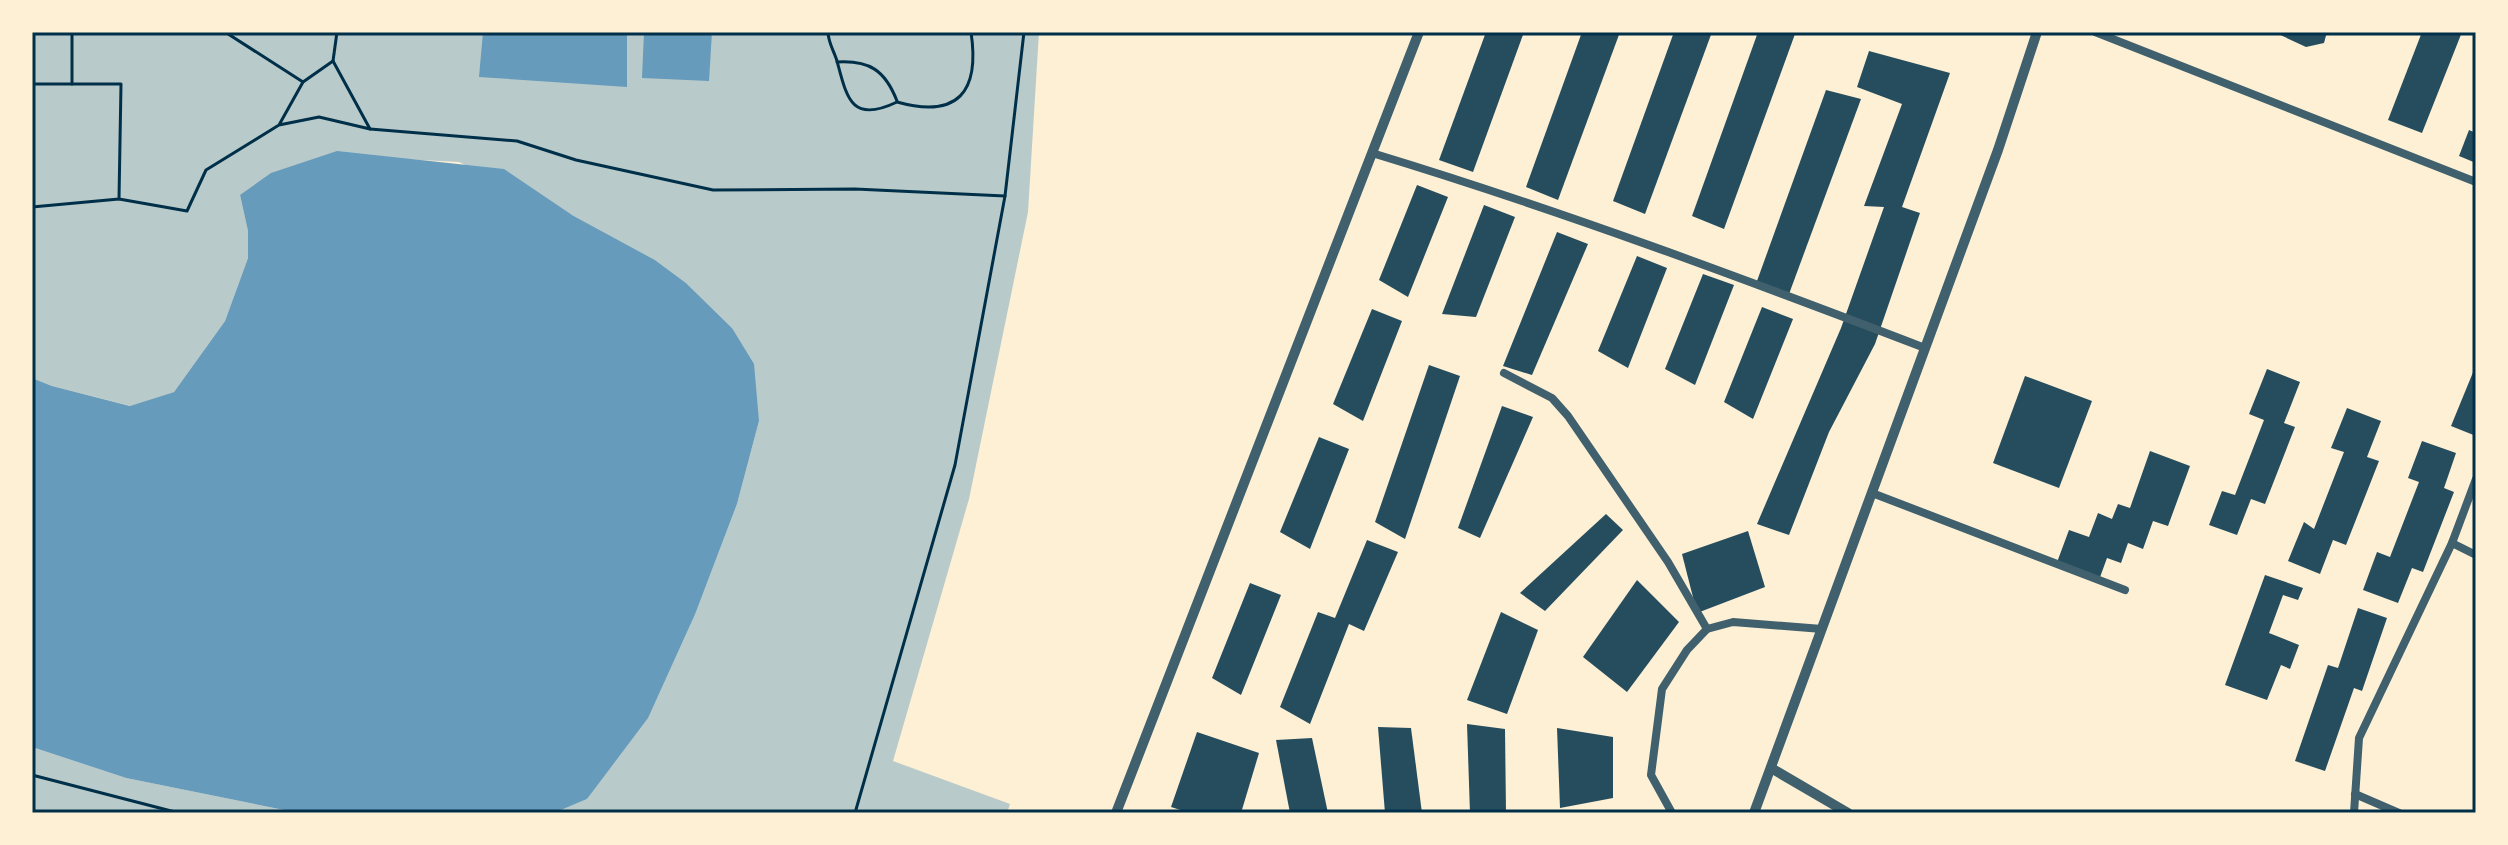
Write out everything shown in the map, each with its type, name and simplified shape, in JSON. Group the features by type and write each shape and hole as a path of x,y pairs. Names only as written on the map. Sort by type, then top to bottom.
{"street":[{"path":"1116,813 1419,32"},
{"path":"1754,813 2037,32"},
{"path":"2095,32 2476,182"},
{"path":"1372,153 1520,198 1667,249 1925,348"},
{"path":"1504,373 1552,398 1568,416 1668,562 1707,629"},
{"path":"2354,813 2359,738 2452,543 2476,479"},
{"path":"1872,493 2125,590"},
{"path":"2452,543 2476,555"},
{"path":"1672,813 1651,775 1662,689 1687,650 1707,629 1733,622 1822,629"},
{"path":"1771,768 1848,813"},
{"path":"2355,794 2399,813"}],"path":[{"path":"72,32 72,84"},
{"path":"225,32 303,82"},
{"path":"337,32 333,61 370,129"},
{"path":"828,32 842,89 859,108 878,111 897,102 925,109 950,106 967,90 974,54 971,32"},
{"path":"855,813 955,465 1005,196 1024,32"},
{"path":"279,125 303,82 333,61"},
{"path":"837,62 861,61 879,70 897,102"},
{"path":"32,84 121,84 119,199"},
{"path":"32,207 119,199 187,211 206,170 279,125 319,117 370,129 517,141 576,160 713,190 855,189 1005,196"},
{"path":"32,775 179,813"}],"shaded area":[{"path":"32,32 1039,32 1028,212 969,499 893,761 1010,804 1007,813 554,813 587,799 696,612 737,504 759,421 732,328 686,283 655,260 572,215 459,162 402,159 240,195 248,231 248,258 225,321 174,392 131,406 32,378"},
{"path":"32,747 126,778 299,813 32,813"}],"water":[{"path":"483,32 627,32 627,87 479,77"},
{"path":"644,32 712,32 709,81 642,78"},
{"path":"337,151 504,169 572,215 655,260 686,283 732,328 754,364 759,421 737,504 696,612 648,718 587,799 554,813 299,813 126,778 32,747 32,378 130,406 174,392 225,321 248,258 248,231 240,195 271,173"}],"building":[{"path":"1486,32 1524,32 1473,172 1439,160"},
{"path":"1582,32 1620,32 1558,200 1526,187"},
{"path":"1674,32 1712,32 1645,214 1613,201"},
{"path":"1758,32 1795,34 1724,229 1692,216"},
{"path":"2274,32 2327,32 2324,43 2306,47"},
{"path":"2422,32 2462,32 2422,133 2388,120"},
{"path":"1869,51 1950,73 1902,207 1920,213 1875,344 1829,432 1789,535 1757,524 1841,328 1884,207 1864,206 1902,104 1857,87"},
{"path":"1826,90 1861,99 1789,294 1757,281"},
{"path":"2469,130 2476,133 2476,163 2459,156"},
{"path":"1417,185 1448,197 1408,297 1379,280"},
{"path":"1484,205 1515,217 1476,317 1442,314"},
{"path":"1557,232 1588,244 1532,375 1503,366"},
{"path":"1637,256 1667,268 1628,368 1598,351"},
{"path":"1703,274 1734,285 1695,385 1665,369"},
{"path":"1762,307 1793,319 1753,419 1724,402"},
{"path":"1372,309 1402,321 1363,421 1333,404"},
{"path":"1429,365 1460,376 1405,539 1375,522"},
{"path":"2476,365 2476,436 2451,426"},
{"path":"2267,369 2300,382 2284,423 2295,427 2265,504 2251,499 2237,535 2209,525 2222,491 2235,495 2264,420 2249,414"},
{"path":"2025,376 2092,401 2059,488 1993,463"},
{"path":"1502,406 1533,417 1480,538 1458,528"},
{"path":"2347,408 2381,421 2367,457 2379,461 2346,545 2333,540 2320,574 2288,561 2304,522 2314,529 2344,452 2331,448"},
{"path":"1319,437 1349,449 1310,549 1280,532"},
{"path":"2422,441 2456,453 2444,488 2454,492 2423,572 2412,568 2398,603 2363,590 2377,552 2390,557 2419,482 2408,478"},
{"path":"2150,451 2190,466 2168,526 2153,521 2143,549 2128,543 2121,563 2107,558 2099,580 2056,565 2069,530 2089,537 2098,513 2112,519 2118,504 2130,508"},
{"path":"1606,514 1623,530 1545,611 1520,593"},
{"path":"1748,531 1765,587 1697,613 1682,554"},
{"path":"1367,540 1398,552 1364,631 1349,624 1310,724 1280,707 1318,612 1335,618"},
{"path":"2265,575 2303,588 2298,600 2283,595 2269,633 2299,645 2290,669 2281,665 2267,700 2225,685"},
{"path":"1637,580 1679,622 1627,692 1583,657"},
{"path":"1250,583 1281,595 1241,695 1212,678"},
{"path":"2358,608 2387,618 2362,691 2354,688 2325,771 2295,761 2328,665 2338,668"},
{"path":"1501,612 1538,630 1507,714 1467,700"},
{"path":"1467,724 1505,729 1506,813 1470,813"},
{"path":"1378,727 1411,728 1422,813 1385,813"},
{"path":"1557,728 1613,737 1613,798 1560,808"},
{"path":"1197,732 1259,753 1241,813 1190,813 1171,807"},
{"path":"1312,738 1328,813 1290,813 1276,740"}]}
